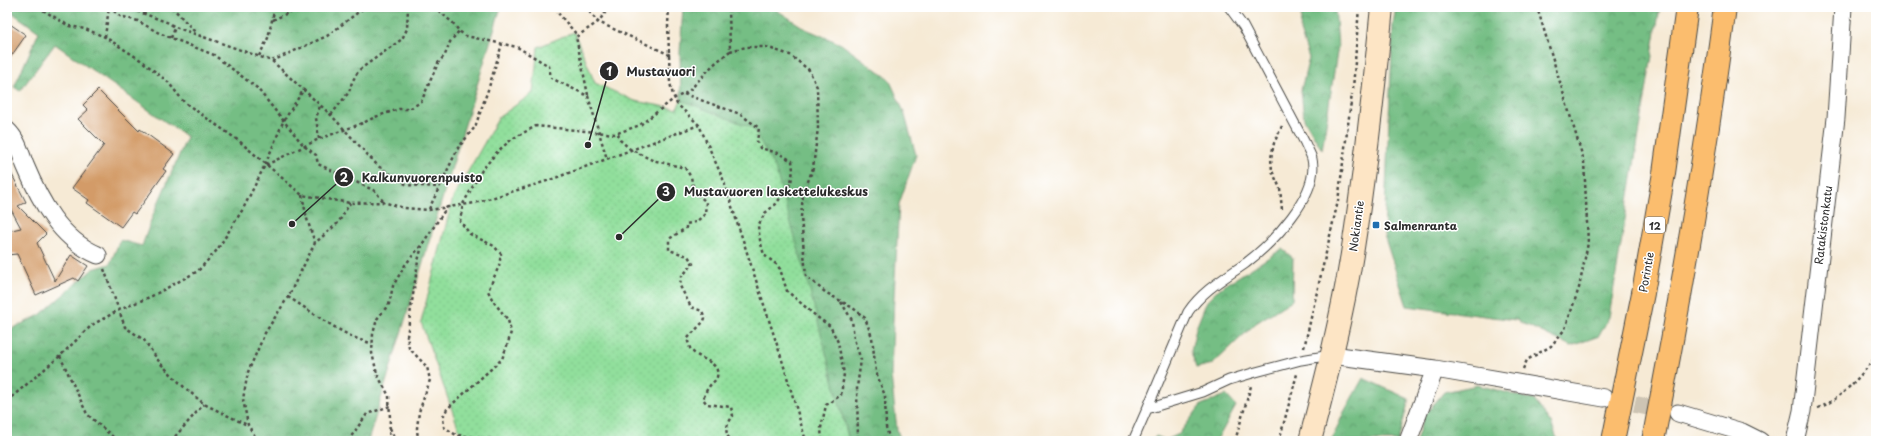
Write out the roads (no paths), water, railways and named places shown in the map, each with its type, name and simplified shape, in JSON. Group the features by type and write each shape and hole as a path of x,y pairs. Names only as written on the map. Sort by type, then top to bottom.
{"highway":[{"name":"Porintie","path":"1612,441 1643,293 1664,173 1687,7"},
{"path":"1653,441 1681,300 1697,206 1725,7"}],"main road":[{"name":"Nokiantie","path":"1310,441 1332,355 1356,221 1364,166 1382,7"}],"street":[{"name":"Ratakistonkatu","path":"1795,441 1802,411 1836,118 1843,7"},
{"path":"7,130 16,141 39,195 48,212 70,238 86,250 98,255"},
{"path":"1332,355 1435,368 1604,398"},
{"path":"1408,441 1435,368"},
{"path":"1678,413 1742,432 1760,441"}],"lane":[{"path":"1133,441 1188,312 1197,298 1247,262 1267,244 1298,209 1308,193 1312,173 1312,160 1243,26 1228,7"},
{"path":"1147,409 1203,392 1229,380 1256,372 1301,360 1332,355"}],"tunnel":[{"path":"1610,399 1671,412"}],"place":[{"name":"Mustavuori","path":"588,145"},
{"name":"Kalkunvuorenpuisto","path":"292,224"},
{"name":"Salmenranta","path":"1376,225"},
{"name":"Mustavuoren laskettelukeskus","path":"619,237"}]}
